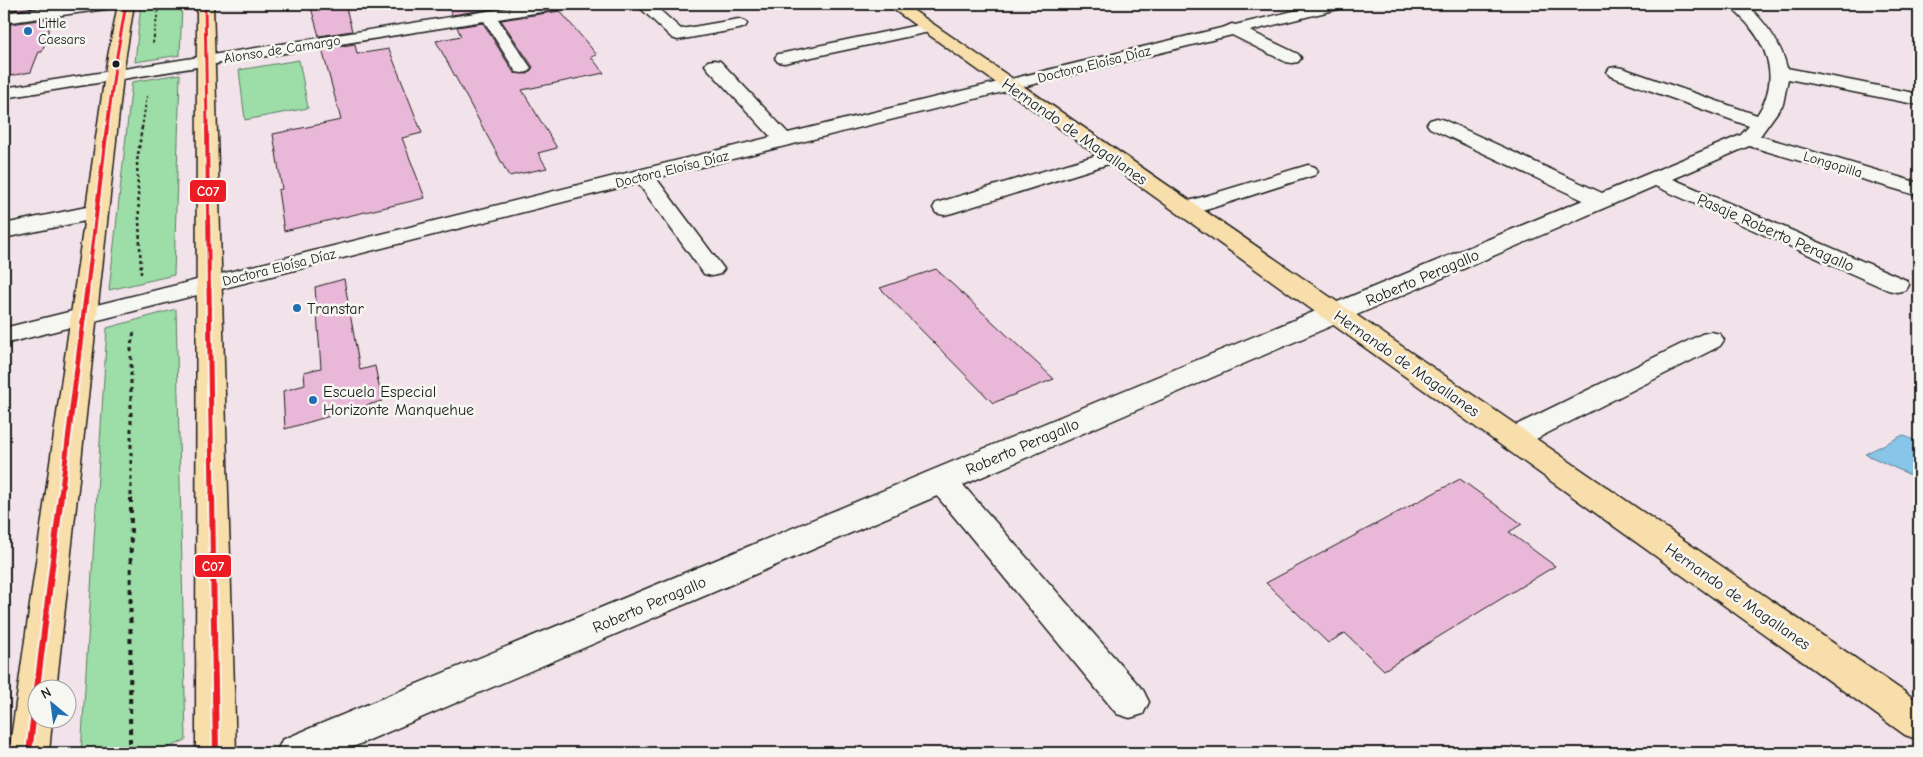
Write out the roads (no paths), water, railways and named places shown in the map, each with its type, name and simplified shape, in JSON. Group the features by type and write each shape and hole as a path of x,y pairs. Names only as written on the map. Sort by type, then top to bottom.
{"main road":[{"path":"29,753 96,212 114,76 126,4"},
{"path":"205,4 216,753"},
{"name":"Hernando de Magallanes","path":"894,4 1919,723"}],"street":[{"path":"4,18 106,4"},
{"name":"Alonso de Camargo","path":"4,93 560,4"},
{"path":"644,4 678,35 739,24"},
{"name":"Doctora Eloísa Díaz","path":"4,336 644,177 784,140 1341,4"},
{"path":"1616,72 1754,131 1776,97 1781,72 1768,40 1756,21 1737,4"},
{"path":"488,15 522,68"},
{"path":"784,58 928,28"},
{"path":"1232,30 1292,58"},
{"path":"714,65 784,140"},
{"path":"1781,72 1919,99"},
{"path":"1437,124 1602,201"},
{"name":"Roberto Peragallo","path":"296,753 1602,201 1754,131"},
{"name":"Longopilla","path":"1754,131 1919,190"},
{"path":"944,208 1112,157"},
{"path":"1187,209 1308,171"},
{"path":"644,177 712,269"},
{"name":"Pasaje Roberto Peragallo","path":"1654,178 1897,285"},
{"path":"4,231 96,212"},
{"path":"1514,438 1711,340"},
{"path":"941,480 1130,702"}],"water":[{"path":"1903,435 1919,443 1919,479 1865,454"}],"place":[{"name":"Little Caesars","path":"28,31"},
{"name":"Transtar","path":"297,308"},
{"name":"Escuela Especial Horizonte Manquehue","path":"313,400"}]}
